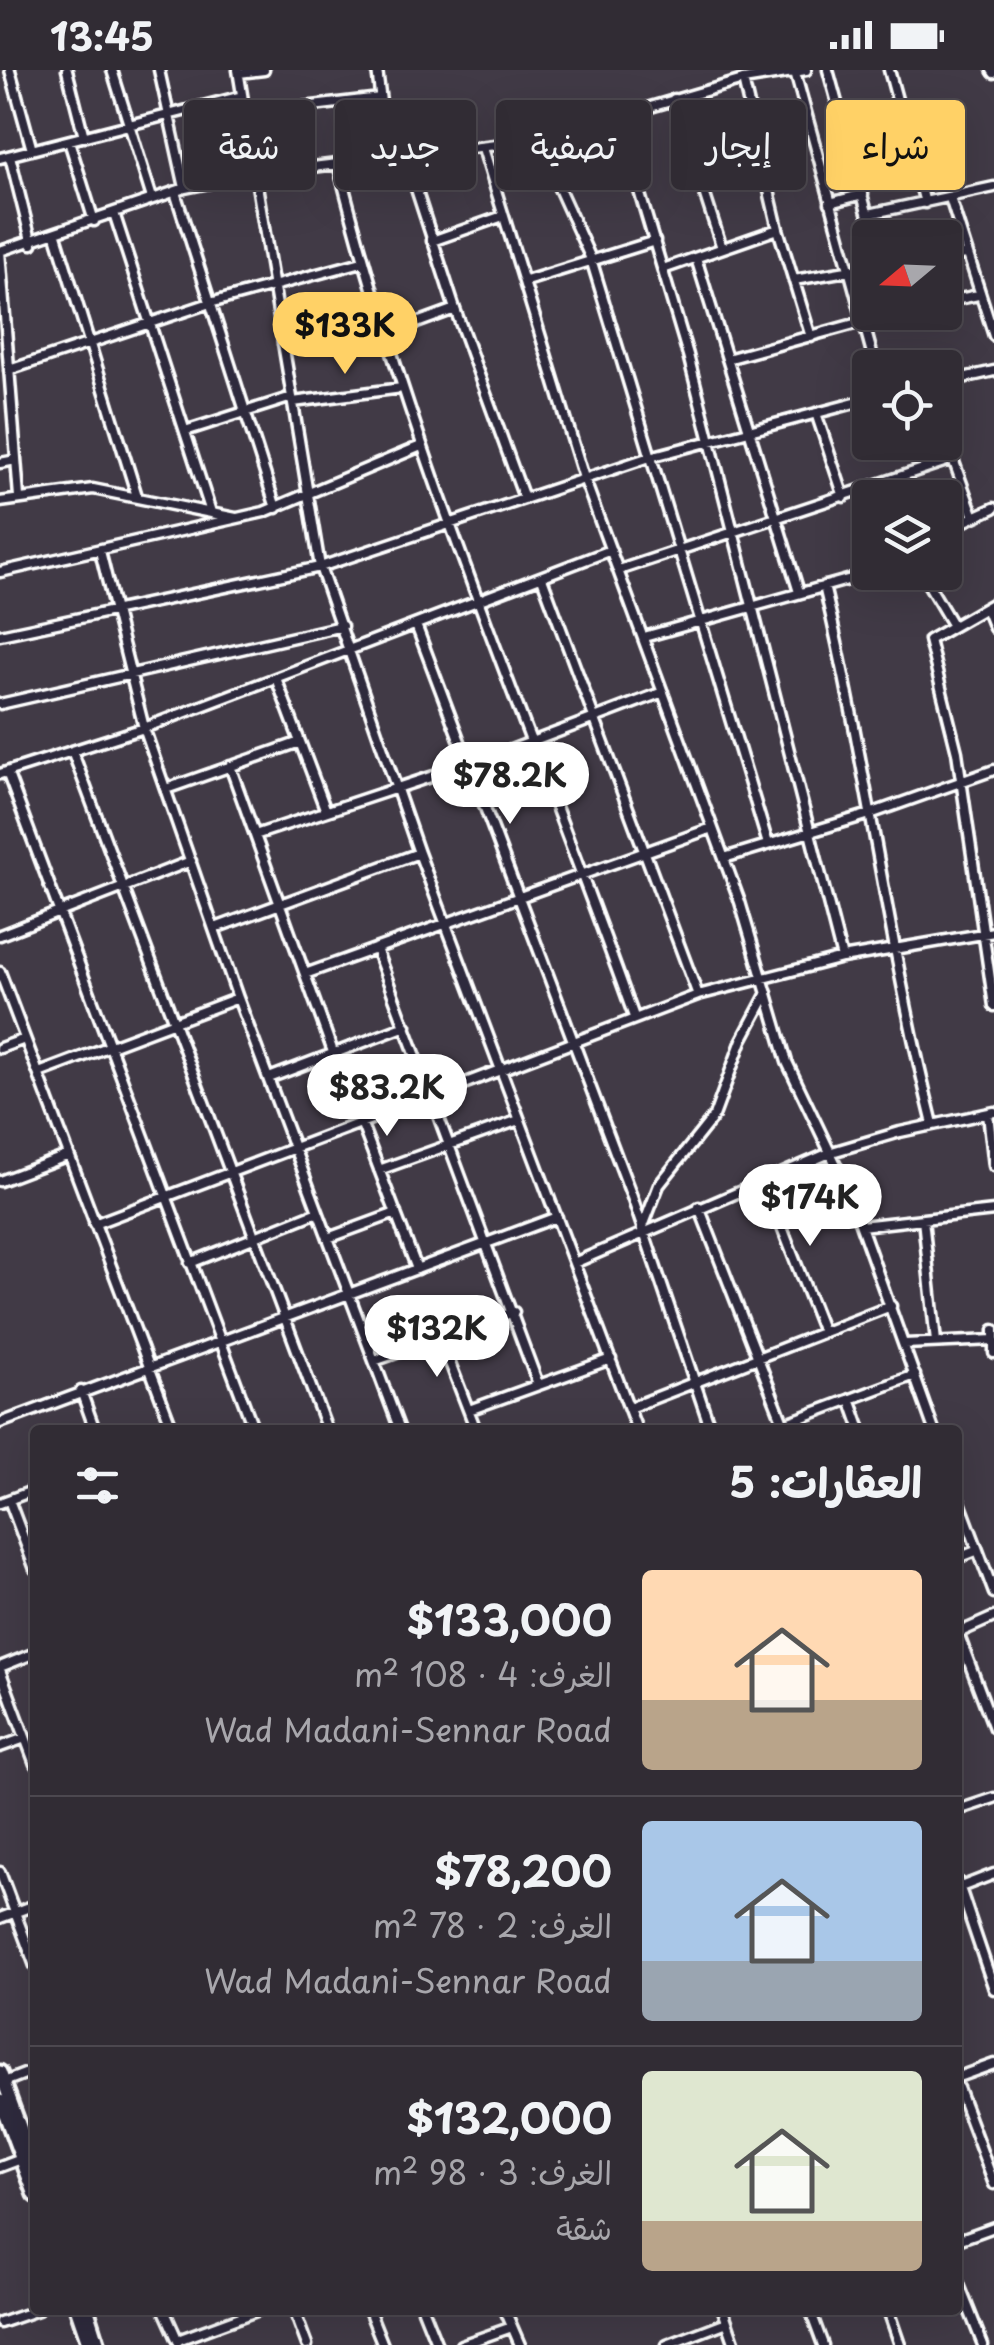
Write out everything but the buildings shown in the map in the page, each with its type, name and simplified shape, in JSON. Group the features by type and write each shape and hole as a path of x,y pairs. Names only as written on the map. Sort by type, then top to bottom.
{"street":[{"path":"10,70 32,150"},
{"path":"67,70 84,137"},
{"path":"112,70 126,126 152,198"},
{"path":"159,70 170,114 180,190 210,303 276,508"},
{"path":"243,100 239,72 264,70"},
{"path":"315,106 380,98 377,70"},
{"path":"828,70 870,220"},
{"path":"889,70 925,203"},
{"path":"651,106 743,80 800,71 852,284"},
{"path":"743,80 778,228 811,338"},
{"path":"32,244 5,157 242,96"},
{"path":"674,99 722,248"},
{"path":"69,141 94,221"},
{"path":"476,149 496,146"},
{"path":"483,148 584,478 724,858 764,976 787,1062 832,1152 862,1226 932,1425"},
{"path":"868,214 994,187"},
{"path":"19,498 0,251 32,244 184,189"},
{"path":"257,190 320,568 419,853 635,1425"},
{"path":"344,190 380,322 447,524 634,1017"},
{"path":"416,190 524,498"},
{"path":"560,190 591,259 768,844"},
{"path":"640,190 735,534 842,958"},
{"path":"830,203 863,194"},
{"path":"950,198 994,336"},
{"path":"114,213 210,509"},
{"path":"432,241 504,216"},
{"path":"663,269 778,228"},
{"path":"56,235 137,496"},
{"path":"526,281 655,241"},
{"path":"962,255 966,254"},
{"path":"696,258 799,592"},
{"path":"9,370 272,284 362,262"},
{"path":"794,280 852,269"},
{"path":"962,298 978,295"},
{"path":"384,335 455,310"},
{"path":"283,344 380,322"},
{"path":"728,358 852,325"},
{"path":"962,378 994,371"},
{"path":"185,430 292,400 402,388"},
{"path":"0,392 11,390"},
{"path":"0,635 320,568 650,457 852,404"},
{"path":"816,413 844,497"},
{"path":"0,572 276,508 421,446"},
{"path":"0,463 16,460"},
{"path":"895,480 949,460"},
{"path":"952,460 974,517"},
{"path":"0,502 80,488 210,509 236,518"},
{"path":"618,570 852,494"},
{"path":"962,522 994,508"},
{"path":"252,1425 59,910 3,773 144,728 478,604 611,550"},
{"path":"100,551 144,728 238,998 398,1425"},
{"path":"542,578 698,995"},
{"path":"644,637 852,578"},
{"path":"824,586 851,698 870,814 933,1124"},
{"path":"932,590 953,626"},
{"path":"994,628 990,606 932,636 929,645 961,782 994,1006"},
{"path":"0,704 342,626"},
{"path":"416,626 572,1040 710,1425"},
{"path":"276,678 326,812"},
{"path":"255,835 532,742 663,692"},
{"path":"166,789 300,742"},
{"path":"73,753 325,1425"},
{"path":"230,766 333,1052"},
{"path":"724,858 870,814 994,770"},
{"path":"305,974 712,828"},
{"path":"215,928 419,853"},
{"path":"0,935 192,861"},
{"path":"94,1224 698,995 842,958 994,932"},
{"path":"376,948 489,1242 538,1384"},
{"path":"0,972 171,1425"},
{"path":"642,1233 658,1185 714,1116 742,1040 766,993"},
{"path":"39,1073 238,998"},
{"path":"269,1078 406,1026"},
{"path":"0,1048 25,1039"},
{"path":"574,1263 832,1152 933,1124 991,1113 994,1166"},
{"path":"379,1170 519,1120"},
{"path":"360,1122 417,1269"},
{"path":"0,1181 69,1155"},
{"path":"762,1180 823,1332"},
{"path":"699,1207 784,1425"},
{"path":"862,1226 994,1210"},
{"path":"190,1263 318,1212"},
{"path":"328,1238 396,1213"},
{"path":"0,1423 218,1339 286,1318 556,1218"},
{"path":"923,1219 936,1342"},
{"path":"629,1408 891,1306"},
{"path":"374,1361 514,1312"},
{"path":"994,1330 994,1353"},
{"path":"440,1337 474,1425"},
{"path":"905,1344 994,1340"},
{"path":"469,1410 611,1358"},
{"path":"790,1425 915,1375"},
{"path":"80,1391 93,1425"},
{"path":"850,1399 859,1425"},
{"path":"30,1492 5,1502 30,1558"},
{"path":"962,1510 994,1593"},
{"path":"962,1556 976,1551"},
{"path":"962,1631 994,1617"},
{"path":"962,1644 994,1728"},
{"path":"30,1654 0,1668 30,1752"},
{"path":"0,1748 24,1738"},
{"path":"962,1809 994,1798"},
{"path":"0,1872 30,1953"},
{"path":"962,1885 994,1874"},
{"path":"962,1897 994,1989"},
{"path":"0,1918 30,1907"},
{"path":"962,2076 994,2064"},
{"path":"30,2071 2,2077 30,2156"},
{"path":"962,2099 994,2184"},
{"path":"0,2100 30,2157"},
{"path":"0,2166 30,2159"},
{"path":"962,2239 994,2227"},
{"path":"962,2292 983,2345"},
{"path":"0,2323 30,2313"},
{"path":"79,2315 89,2345"},
{"path":"90,2315 99,2345"},
{"path":"166,2315 179,2343 247,2315"},
{"path":"296,2315 307,2345"},
{"path":"370,2315 383,2345"},
{"path":"425,2315 437,2345"},
{"path":"507,2315 520,2345"},
{"path":"725,2315 735,2345"},
{"path":"812,2315 823,2345"},
{"path":"889,2315 897,2344"},
{"path":"667,2345 727,2322"},
{"path":"461,2345 512,2327"}]}
